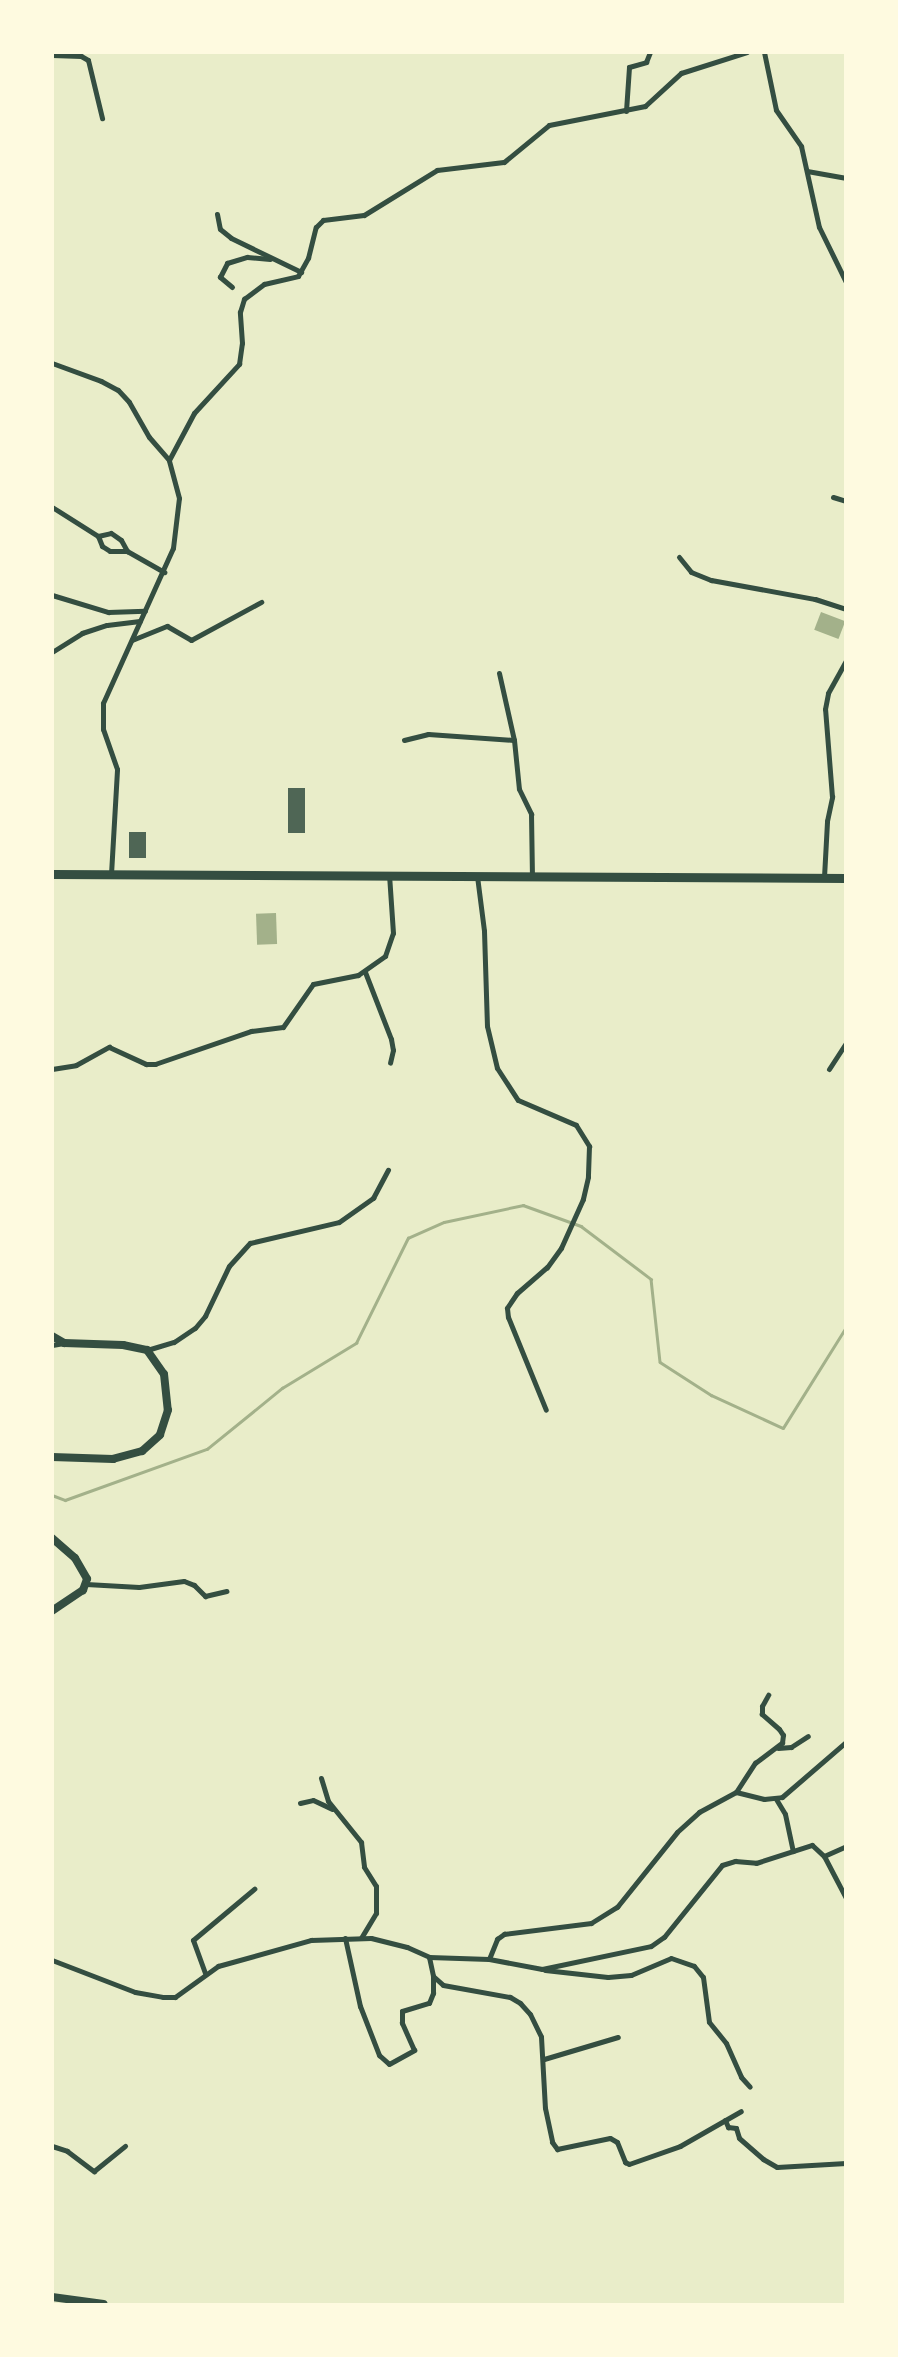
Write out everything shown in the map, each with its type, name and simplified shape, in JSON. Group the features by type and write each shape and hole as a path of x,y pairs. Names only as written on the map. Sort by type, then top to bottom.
{"highway":[{"path":"52,874 845,878"}],"main road":[{"path":"52,1336 64,1343 123,1345 147,1350 162,1368 167,1386 167,1419 155,1442 142,1451 113,1459 52,1457"},
{"path":"52,1538 81,1565 87,1576 81,1592 52,1611"},
{"path":"52,2297 104,2305"}],"street":[{"path":"626,111 628,69 646,62 650,52"},
{"path":"169,460 194,413 239,364 242,342 240,312 244,299 264,284 291,279 302,272 316,227 323,220 364,215 437,170 504,162 556,123 626,111 650,103 681,73 747,52"},
{"path":"764,52 776,110 801,146 819,227 845,282"},
{"path":"52,55 81,56 88,60 102,118"},
{"path":"807,171 845,178"},
{"path":"217,214 218,223 225,234 302,272"},
{"path":"232,288 220,277 226,263 247,257 276,260"},
{"path":"52,363 101,381 118,390 129,402 149,437 169,460 179,505 175,540 164,572 110,683 102,715 104,736 117,769 111,874"},
{"path":"833,497 845,501"},
{"path":"52,507 98,536 102,546 110,551 127,551 164,572"},
{"path":"98,536 111,533 121,540 127,551"},
{"path":"679,558 691,572 711,580 815,598 845,609"},
{"path":"52,596 108,612 145,611"},
{"path":"132,640 167,626 191,640 261,601"},
{"path":"52,652 82,633 107,625 140,621"},
{"path":"824,877 827,821 832,797 825,703 845,660"},
{"path":"499,673 514,740 519,789 531,814 532,876"},
{"path":"404,740 428,734 514,740"},
{"path":"52,1069 76,1065 104,1047 123,1051 146,1064 155,1064 251,1031 283,1027 313,984 365,972 381,961 391,945 388,874"},
{"path":"477,875 484,931 487,1026 497,1068 518,1100 568,1121 586,1137 589,1165 580,1208 552,1261 517,1293 507,1308 508,1317 546,1410"},
{"path":"365,972 391,1039 393,1050 390,1063"},
{"path":"829,1069 845,1043"},
{"path":"147,1350 174,1342 195,1328 205,1316 229,1266 250,1243 339,1222 373,1198 388,1170"},
{"path":"52,1345 64,1343"},
{"path":"86,1584 139,1587 180,1581 194,1585 205,1596 226,1591"},
{"path":"489,1959 497,1939 508,1932 571,1927 607,1914 623,1900 688,1821 736,1792 749,1770 778,1748 783,1735 761,1710 768,1695"},
{"path":"778,1748 791,1747 808,1736"},
{"path":"736,1792 776,1799 793,1791 845,1742"},
{"path":"321,1778 326,1797 357,1834 362,1845 365,1867 376,1886 376,1913 362,1938"},
{"path":"776,1799 785,1814 793,1851"},
{"path":"300,1803 313,1800 336,1811"},
{"path":"541,1969 651,1947 664,1937 722,1865 735,1861 757,1863 813,1845 824,1856 845,1898"},
{"path":"824,1856 845,1846"},
{"path":"205,1973 193,1940 254,1889"},
{"path":"345,1938 360,2006 379,2055 389,2064 414,2050 402,2023 402,2011 429,2003 433,1991 433,1976 429,1957"},
{"path":"52,1960 135,1992 174,1997 205,1973 223,1964 300,1941 362,1938 386,1941 429,1957 489,1959 541,1969 608,1977 631,1975 671,1958 694,1966 704,1981 709,2022 726,2043 741,2077 750,2087"},
{"path":"433,1976 446,1986 507,1997 520,2003 536,2025 544,2059 545,2108 552,2142 558,2149 610,2138 617,2142 625,2162 629,2164 680,2146 741,2111"},
{"path":"544,2059 618,2037"},
{"path":"724,2120 728,2127 736,2128 739,2138 763,2160 777,2167 845,2163"},
{"path":"52,2146 72,2154 91,2171 99,2169 125,2147"}],"shaded area":[{"path":"821,612 845,621 838,639 814,630"},
{"path":"276,913 277,944 257,945 256,914"}],"building":[{"path":"288,788 305,788 305,833 288,833"},
{"path":"129,832 146,832 146,858 129,858"}],"waterway":[{"path":"52,1495 65,1500 207,1449 282,1388 356,1343 408,1238 444,1222 523,1205 581,1226 651,1279 660,1362 711,1395 783,1428 846,1327"}]}
